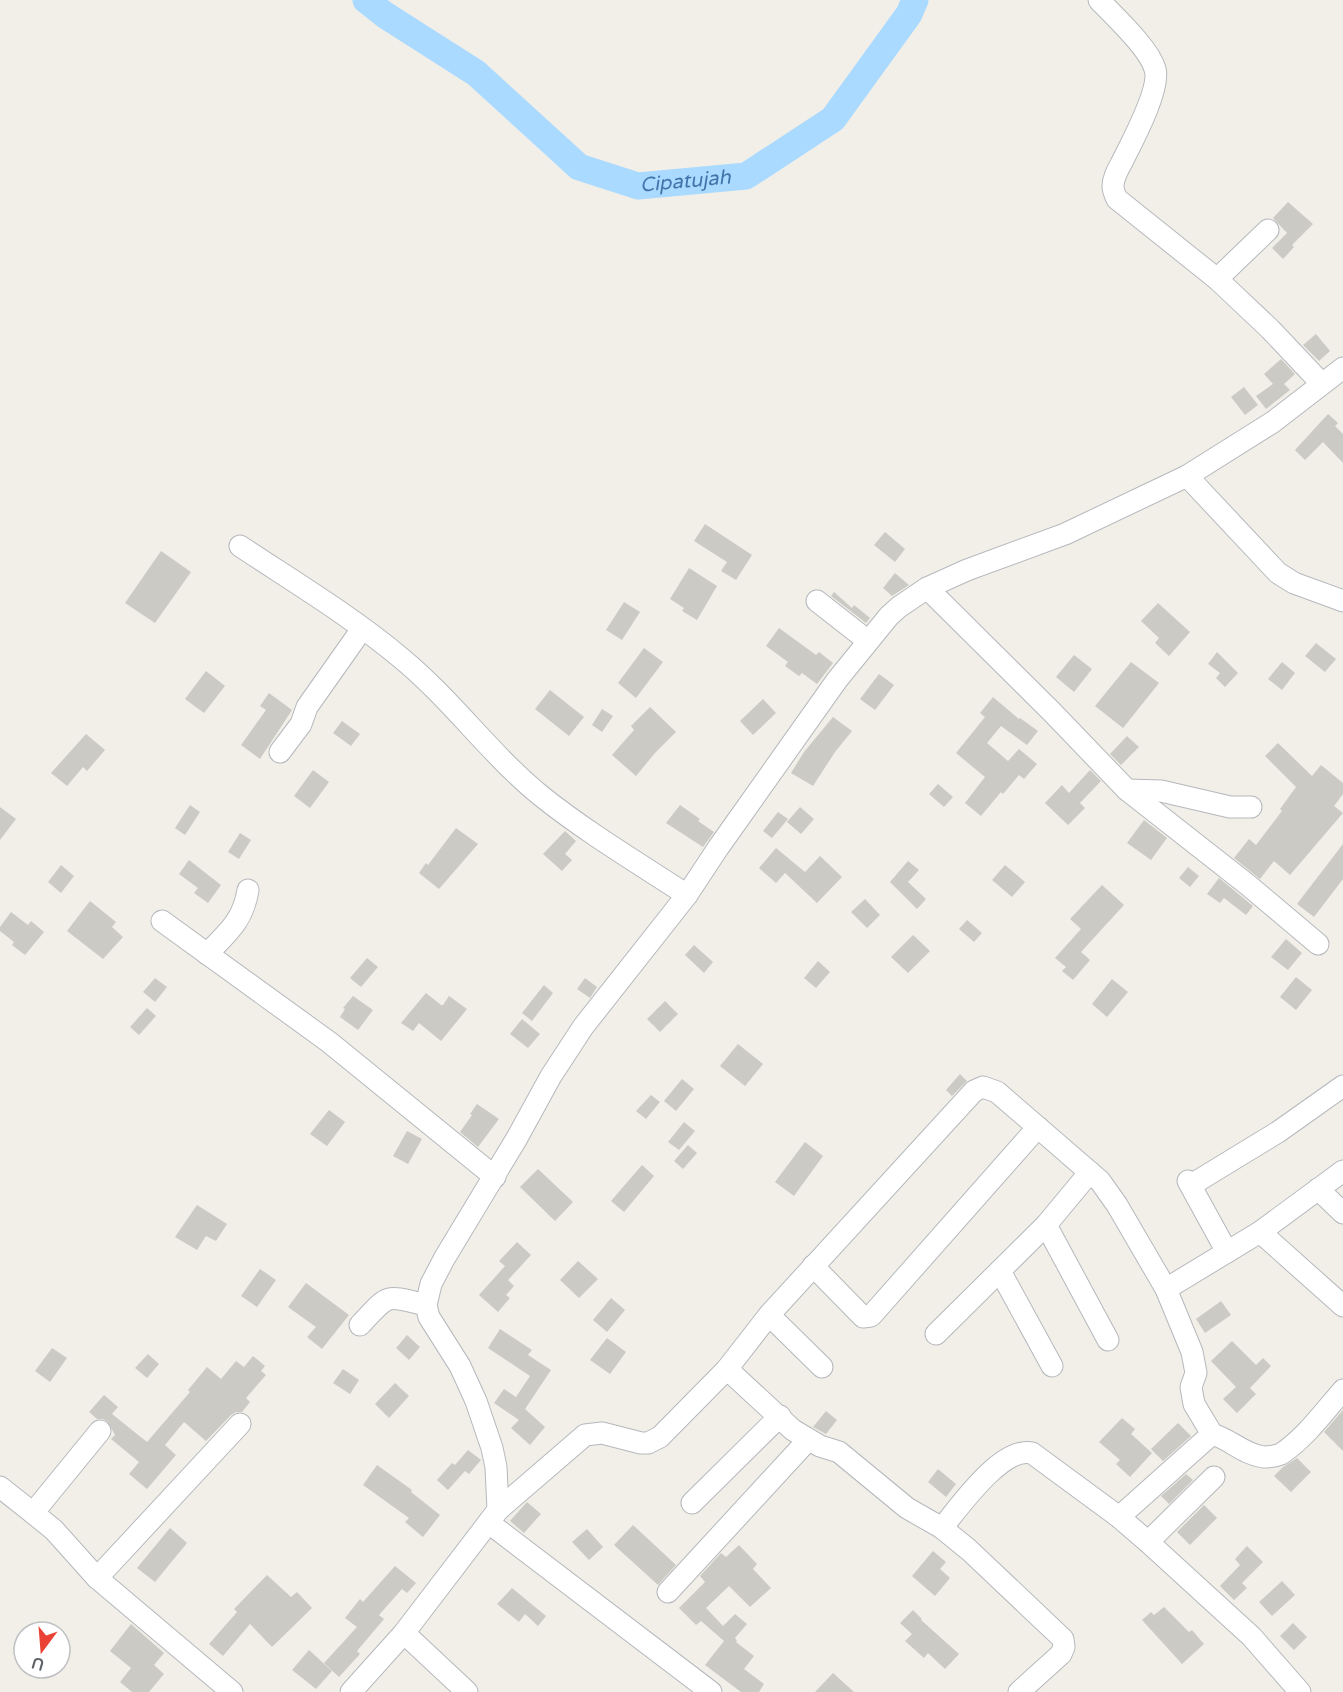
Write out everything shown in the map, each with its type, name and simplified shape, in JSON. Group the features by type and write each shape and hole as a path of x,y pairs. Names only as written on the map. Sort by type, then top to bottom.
{"street":[{"path":"1099,0 1137,42 1152,63 1156,73 1154,89 1114,179 1114,194 1117,199 1217,279 1270,328 1322,384"},
{"path":"1217,279 1268,230"},
{"path":"493,1517 496,1467 482,1418 460,1366 432,1323 426,1305 431,1284 444,1258 495,1177 551,1076 583,1027 687,895 837,680 868,640 899,606 927,588 966,570 1065,534 1187,476 1273,423 1343,368"},
{"path":"1187,476 1278,573 1294,583 1343,601"},
{"path":"240,546 400,657 431,684 514,772 540,795 687,895"},
{"path":"927,588 1127,790 1248,885 1318,944"},
{"path":"817,601 868,640"},
{"path":"280,752 301,724 307,707 362,629"},
{"path":"1127,790 1161,791 1230,807 1251,807"},
{"path":"207,954 240,918 248,890"},
{"path":"162,921 329,1042 495,1177"},
{"path":"351,1692 404,1633 493,1517 585,1435 602,1433 641,1443 648,1443 660,1437 727,1369 769,1315 974,1091 983,1087 997,1092 1101,1181 1117,1205 1166,1289 1192,1352 1196,1373 1191,1388 1194,1404 1212,1434 1245,1452 1264,1457 1279,1455 1343,1390"},
{"path":"1227,1252 1190,1183 1278,1132 1342,1088"},
{"path":"813,1266 863,1317 871,1316 1038,1126"},
{"path":"1166,1289 1260,1232 1343,1171"},
{"path":"936,1334 1046,1224 1090,1172"},
{"path":"1318,1189 1343,1213"},
{"path":"1046,1224 1108,1340"},
{"path":"1260,1232 1343,1306"},
{"path":"1000,1271 1052,1366"},
{"path":"360,1325 382,1301 390,1298 426,1305"},
{"path":"769,1315 822,1367"},
{"path":"727,1369 793,1430 808,1440 839,1452 907,1508 942,1527 1063,1639 1064,1647 1061,1654 1019,1692"},
{"path":"692,1503 780,1416"},
{"path":"97,1578 240,1424"},
{"path":"33,1513 100,1431"},
{"path":"1119,1517 1212,1434"},
{"path":"668,1592 808,1440"},
{"path":"942,1527 987,1475 1005,1460 1022,1451 1038,1456 1119,1517 1148,1542 1252,1637 1300,1692"},
{"path":"1148,1542 1214,1477"},
{"path":"0,1487 54,1530 97,1578 232,1692"},
{"path":"493,1517 711,1692"},
{"path":"404,1633 467,1692"}],"building":[{"path":"1288,202 1313,224 1292,245 1294,247 1283,259 1272,248 1287,233 1273,218"},
{"path":"1316,334 1330,351 1319,361 1303,345"},
{"path":"1281,359 1295,374 1284,384 1290,390 1266,409 1256,396 1273,384 1264,374"},
{"path":"1244,387 1258,405 1245,415 1231,397"},
{"path":"1328,414 1338,423 1335,426 1343,434 1343,463 1323,442 1305,460 1295,450"},
{"path":"705,524 752,555 736,580 721,571 727,562 694,541"},
{"path":"885,532 905,549 895,562 874,545"},
{"path":"161,551 191,572 155,623 125,603"},
{"path":"689,568 717,586 697,620 682,611 684,608 670,599"},
{"path":"895,573 909,585 892,596 883,588"},
{"path":"834,592 852,608 854,605 870,618 866,623 831,596"},
{"path":"624,602 640,612 622,640 606,630"},
{"path":"1158,603 1190,632 1169,656 1155,643 1159,638 1141,621"},
{"path":"779,628 816,655 819,652 833,663 817,684 802,673 799,676 785,666 788,662 766,646"},
{"path":"1316,643 1336,659 1325,672 1305,656"},
{"path":"644,648 663,662 636,698 618,683"},
{"path":"1217,652 1238,673 1225,687 1216,678 1220,673 1208,664"},
{"path":"1074,655 1092,669 1074,692 1056,677"},
{"path":"1131,662 1159,683 1123,728 1095,706"},
{"path":"1282,662 1295,673 1282,690 1268,679"},
{"path":"206,671 225,686 204,713 185,699"},
{"path":"879,674 894,685 875,710 860,699"},
{"path":"550,690 584,717 569,736 535,709"},
{"path":"269,693 292,710 260,759 241,745 266,710 260,706"},
{"path":"993,697 1019,719 1038,731 1027,745 1001,726 987,743 1008,761 1019,749 1037,764 1024,779 1019,775 981,816 965,803 985,777 956,753 985,717 980,713"},
{"path":"763,699 776,713 753,735 740,721"},
{"path":"650,707 676,732 636,776 612,755 634,730 631,726"},
{"path":"602,709 613,716 602,732 592,725"},
{"path":"833,717 852,731 813,786 791,773 804,752"},
{"path":"342,721 360,734 351,746 333,733"},
{"path":"86,734 105,750 87,771 83,767 67,786 51,773"},
{"path":"1127,736 1139,747 1121,765 1110,754"},
{"path":"1278,743 1312,776 1321,765 1343,783 1343,794 1334,806 1343,813 1290,875 1274,861 1260,879 1234,858 1249,839 1256,845 1282,811 1280,809 1296,787 1265,756"},
{"path":"313,770 329,782 310,808 294,796"},
{"path":"1090,770 1101,781 1080,803 1085,808 1068,825 1045,803 1062,785 1069,793"},
{"path":"938,784 953,797 944,807 929,794"},
{"path":"190,805 200,812 185,835 175,828"},
{"path":"680,805 714,832 703,847 666,823"},
{"path":"0,807 16,819 0,840"},
{"path":"800,807 814,819 801,834 787,822"},
{"path":"778,812 788,819 772,838 763,831"},
{"path":"1144,820 1167,838 1151,860 1127,843"},
{"path":"456,828 478,844 439,889 419,873 426,863 428,865"},
{"path":"565,831 576,841 565,854 572,860 562,871 543,854"},
{"path":"240,833 251,840 239,859 228,852"},
{"path":"1343,844 1343,879 1314,917 1297,904"},
{"path":"776,848 805,872 820,856 842,877 817,903 785,873 776,883 759,868"},
{"path":"189,860 221,885 208,903 194,893 198,888 179,874"},
{"path":"908,861 919,870 908,882 926,899 917,909 890,882"},
{"path":"61,865 74,876 61,893 48,882"},
{"path":"1005,865 1025,882 1012,897 992,880"},
{"path":"1188,867 1199,876 1190,887 1179,878"},
{"path":"1219,878 1253,906 1246,915 1224,898 1220,903 1207,894"},
{"path":"1102,885 1124,905 1081,952 1090,960 1073,980 1062,971 1066,967 1055,958 1081,929 1070,919"},
{"path":"865,899 880,915 867,928 851,912"},
{"path":"90,901 116,922 112,927 123,937 103,959 67,931"},
{"path":"11,912 28,925 31,921 44,932 25,955 0,931 0,927"},
{"path":"967,920 982,933 974,942 959,929"},
{"path":"913,935 930,951 908,973 891,957"},
{"path":"1286,939 1302,953 1288,970 1271,957"},
{"path":"694,945 713,962 704,973 685,955"},
{"path":"367,958 378,967 361,987 350,978"},
{"path":"818,961 830,972 816,988 804,978"},
{"path":"1296,977 1312,990 1296,1010 1280,997"},
{"path":"155,978 167,987 155,1002 143,992"},
{"path":"585,978 597,987 590,998 577,989"},
{"path":"1112,979 1128,992 1107,1017 1092,1004"},
{"path":"544,985 553,993 532,1021 522,1013"},
{"path":"426,993 441,1005 449,996 467,1009 441,1041 419,1023 413,1031 401,1023"},
{"path":"353,996 373,1010 358,1030 340,1017 345,1009 343,1008"},
{"path":"665,1001 678,1014 660,1032 647,1019"},
{"path":"147,1008 156,1016 139,1035 130,1027"},
{"path":"522,1019 540,1034 528,1048 510,1034"},
{"path":"738,1044 763,1064 745,1086 720,1066"},
{"path":"960,1074 967,1081 952,1096 946,1090"},
{"path":"682,1079 694,1089 676,1111 664,1101"},
{"path":"651,1095 660,1102 646,1119 636,1111"},
{"path":"477,1104 499,1119 478,1147 460,1132"},
{"path":"329,1110 345,1122 327,1146 310,1134"},
{"path":"684,1122 695,1131 679,1150 668,1142"},
{"path":"407,1131 422,1139 408,1164 393,1156"},
{"path":"805,1142 823,1156 794,1196 775,1182"},
{"path":"688,1145 697,1153 683,1169 674,1161"},
{"path":"642,1165 654,1176 624,1212 611,1201"},
{"path":"538,1169 573,1202 555,1221 520,1187"},
{"path":"197,1205 227,1224 216,1241 206,1236 197,1250 175,1237"},
{"path":"517,1242 531,1255 508,1280 514,1286 506,1295 510,1298 498,1312 479,1295 505,1266 499,1261"},
{"path":"578,1261 598,1279 579,1298 560,1280"},
{"path":"260,1269 276,1280 257,1307 241,1296"},
{"path":"306,1283 349,1315 322,1349 307,1337 316,1327 288,1307"},
{"path":"611,1298 625,1310 607,1332 593,1320"},
{"path":"1221,1301 1231,1315 1205,1333 1196,1319"},
{"path":"500,1329 532,1350 528,1355 551,1370 525,1409 545,1427 530,1445 511,1428 519,1420 494,1403 504,1389 516,1397 530,1376 488,1348"},
{"path":"407,1335 420,1347 409,1360 396,1348"},
{"path":"607,1338 626,1352 610,1374 590,1360"},
{"path":"1232,1341 1256,1365 1263,1358 1271,1366 1250,1388 1256,1394 1237,1413 1223,1399 1236,1387 1211,1361"},
{"path":"52,1348 67,1358 50,1382 35,1371"},
{"path":"148,1354 159,1364 147,1378 135,1368"},
{"path":"253,1356 265,1366 261,1371 266,1375 246,1398 250,1402 242,1412 231,1415 206,1441 184,1422 165,1445 176,1455 147,1489 129,1474 139,1462 111,1439 115,1435 108,1422 97,1419 89,1412 104,1395 118,1407 112,1414 147,1442 190,1392 188,1390 207,1367 221,1379 236,1361 244,1367"},
{"path":"343,1369 359,1380 350,1394 333,1383"},
{"path":"395,1383 409,1396 389,1418 375,1404"},
{"path":"1343,1410 1343,1451 1324,1432"},
{"path":"826,1411 837,1420 826,1434 813,1427"},
{"path":"1122,1418 1135,1429 1131,1434 1152,1453 1130,1477 1116,1464 1120,1460 1099,1442"},
{"path":"1178,1423 1191,1436 1163,1461 1151,1449"},
{"path":"468,1450 481,1460 469,1474 465,1471 448,1490 437,1480"},
{"path":"1297,1458 1311,1472 1291,1492 1274,1476"},
{"path":"377,1465 412,1490 411,1492 440,1515 423,1537 405,1522 409,1518 363,1485"},
{"path":"938,1469 956,1484 946,1497 928,1482"},
{"path":"1186,1474 1193,1480 1169,1504 1161,1496"},
{"path":"527,1502 541,1514 524,1533 510,1521"},
{"path":"1204,1505 1217,1518 1190,1545 1177,1532"},
{"path":"633,1525 676,1565 658,1585 614,1545"},
{"path":"170,1528 187,1543 155,1582 137,1568"},
{"path":"587,1529 603,1547 589,1560 572,1542"},
{"path":"739,1545 757,1564 753,1569 771,1588 750,1607 729,1586 706,1608 723,1626 735,1614 747,1624 735,1638 736,1642 754,1656 744,1669 764,1684 759,1692 741,1692 705,1665 724,1641 701,1621 696,1625 679,1608 705,1582 700,1576 721,1553 726,1557"},
{"path":"1247,1546 1263,1562 1242,1583 1247,1588 1234,1600 1220,1586 1240,1565 1235,1559"},
{"path":"933,1551 946,1562 940,1569 950,1578 935,1596 912,1576"},
{"path":"395,1566 416,1583 407,1593 402,1589 379,1615 384,1619 357,1651 360,1654 339,1677 324,1663 357,1627 345,1618 360,1599 363,1602"},
{"path":"267,1575 291,1597 297,1592 312,1608 272,1647 250,1624 223,1656 209,1644 237,1612 234,1609"},
{"path":"1282,1581 1295,1595 1272,1616 1259,1602"},
{"path":"512,1588 546,1616 538,1626 525,1614 519,1622 497,1604"},
{"path":"1164,1607 1189,1632 1192,1630 1204,1644 1182,1664 1142,1620 1151,1612 1154,1615"},
{"path":"913,1610 959,1654 945,1669 928,1653 924,1658 905,1641 912,1634 900,1623"},
{"path":"1293,1623 1307,1637 1294,1650 1280,1636"},
{"path":"131,1624 164,1653 154,1665 164,1674 149,1692 132,1692 120,1682 131,1668 110,1651"},
{"path":"309,1650 332,1671 316,1689 292,1670"},
{"path":"833,1673 854,1692 815,1692"}],"waterway":[{"name":"Cipatujah","path":"366,0 385,15 476,73 579,167 638,186 746,176 833,119 909,14 915,0"}]}
